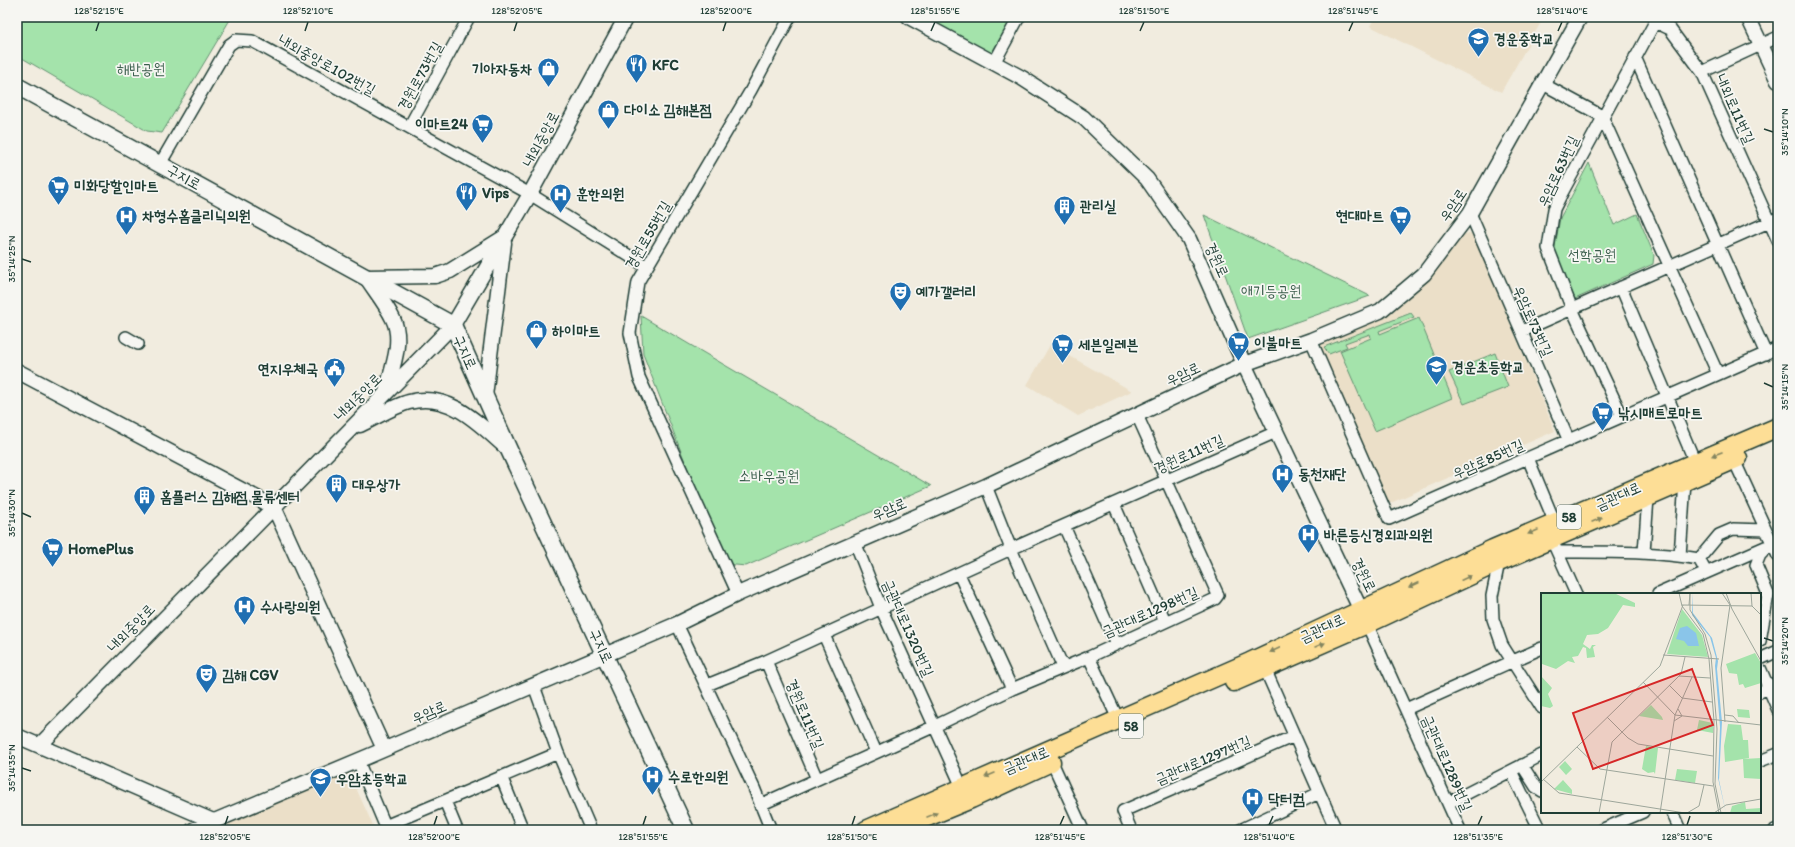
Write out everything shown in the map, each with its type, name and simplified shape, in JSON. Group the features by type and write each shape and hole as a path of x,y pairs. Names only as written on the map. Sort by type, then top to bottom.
{"main road":[{"name":"구지로","path":"17,86 453,325 509,450 606,655 686,830"},
{"name":"금관대로","path":"896,830 971,799 1149,718 1265,669 1364,617 1555,538 1695,462 1778,427"},
{"name":"금관대로","path":"866,830 1250,662 1364,617 1555,538 1734,460 1778,439"}],"street":[{"name":"경원로73번길","path":"409,127 469,17"},
{"name":"내외중앙로","path":"40,745 453,325 530,194 626,17"},
{"name":"경원로55번길","path":"738,594 639,377 630,333 638,282 750,90 790,17"},
{"name":"경원로","path":"909,17 994,63 1084,118 1147,179 1189,238 1244,364 1364,617"},
{"path":"994,63 1019,17"},
{"name":"우암로","path":"193,830 677,624 738,594 986,486 1244,364 1311,340 1380,310 1424,274 1470,213 1580,17"},
{"path":"1748,17 1778,81"},
{"name":"우암로63번길","path":"1572,309 1548,248 1554,209 1602,116 1655,22"},
{"name":"내외로11번길","path":"1655,22 1670,29 1702,72 1774,220 1778,241"},
{"path":"1702,72 1778,37"},
{"name":"내외중앙로102번길","path":"160,164 223,53 229,45 236,40 252,41 530,194 647,267"},
{"path":"1636,57 1766,354"},
{"path":"1543,84 1602,116 1718,374"},
{"name":"우암로73번길","path":"1470,213 1569,440"},
{"path":"1522,331 1774,220"},
{"path":"366,277 435,276 450,271 505,237"},
{"path":"485,396 505,237"},
{"path":"366,277 394,320 397,338 395,356 385,394"},
{"path":"1621,287 1695,462"},
{"path":"1572,309 1622,416"},
{"path":"126,337 138,344"},
{"name":"우암로85번길","path":"1311,340 1389,519 1778,348"},
{"path":"17,371 274,507 384,749"},
{"path":"350,430 408,402 420,400 435,401 449,404 461,410 509,450"},
{"name":"금관대로1298번길","path":"935,726 1012,688 1063,666 1089,657 1215,599 1218,595 1168,480 1137,415"},
{"name":"경원로11번길","path":"707,685 766,661 1011,549 1276,432"},
{"path":"1528,458 1576,593"},
{"path":"1734,460 1766,530 1775,542 1778,556"},
{"path":"1680,556 1685,481"},
{"path":"986,486 1011,549 1063,666"},
{"path":"1644,552 1648,498"},
{"path":"1114,504 1165,621"},
{"path":"1064,526 1116,644"},
{"path":"1699,559 1719,535 1733,529 1766,530"},
{"path":"1555,538 1699,559"},
{"name":"금관대로1320번길","path":"855,542 881,608 962,787"},
{"path":"1660,593 1775,542"},
{"path":"1761,635 1768,594 1756,564 1760,555 1775,542"},
{"path":"1699,559 1706,572"},
{"path":"1499,562 1492,596 1493,619 1502,645 1541,706"},
{"path":"959,574 1012,688"},
{"name":"금관대로1289번길","path":"1364,617 1460,830"},
{"path":"677,624 707,685 754,788 771,830"},
{"path":"824,635 876,752"},
{"name":"금관대로1289번길","path":"1406,709 1514,662 1541,648"},
{"path":"1761,659 1778,651"},
{"path":"1089,657 1118,719"},
{"name":"경원로11번길","path":"766,661 817,779"},
{"path":"1265,669 1336,830"},
{"path":"1761,670 1778,710"},
{"path":"534,686 558,753 591,830"},
{"path":"760,805 935,726"},
{"path":"17,736 213,821"},
{"name":"금관대로1297번길","path":"1131,830 1123,811 1294,736"},
{"path":"358,761 386,828 445,800 558,753"},
{"path":"1761,761 1778,754"},
{"path":"1448,803 1541,756"},
{"path":"1052,762 1083,830"},
{"path":"1522,765 1536,787 1541,790"},
{"path":"1511,771 1540,830"},
{"path":"501,776 523,830"},
{"path":"1240,830 1319,794"},
{"path":"445,800 457,830"},
{"path":"1601,830 1641,813"},
{"path":"1672,813 1680,830"}],"shaded area":[{"name":"경운중학교","path":"1375,17 1544,17 1501,92 1370,26"},
{"name":"경운초등학교","path":"1469,233 1474,236 1555,431 1386,505 1318,344 1401,304 1462,235"},
{"name":"세븐일레븐","path":"1050,345 1132,391 1078,416 1027,385"},
{"name":"우암초등학교","path":"347,768 375,830 212,830"}],"green space":[{"name":"해반공원","path":"17,17 231,18 162,133 147,131 17,55"},
{"path":"926,17 1012,17 991,54"},
{"name":"선학공원","path":"1589,163 1614,225 1637,214 1654,255 1653,264 1575,299 1554,252 1560,218"},
{"name":"애기등공원","path":"1204,215 1370,296 1248,339"},
{"path":"1411,313 1414,317 1379,331 1380,334 1419,318 1452,398 1375,431 1340,351 1371,338 1370,334 1345,343 1347,347 1329,354 1324,347"},
{"name":"소바우공원","path":"641,316 931,486 746,566 725,564 643,354"},
{"path":"1495,353 1508,387 1464,404 1449,372"}],"place":[{"name":"경운중학교","path":"1478,58"},
{"name":"KFC","path":"636,84"},
{"name":"기아자동차","path":"548,88"},
{"name":"다이소 김해본점","path":"609,130"},
{"name":"이마트24","path":"483,144"},
{"name":"미화당할인마트","path":"59,206"},
{"name":"Vips","path":"467,212"},
{"name":"훈한의원","path":"561,214"},
{"name":"관리실","path":"1065,226"},
{"name":"차형수홈클리닉의원","path":"126,236"},
{"name":"현대마트","path":"1400,236"},
{"name":"예가갤러리","path":"901,312"},
{"name":"하이마트","path":"536,350"},
{"name":"이불마트","path":"1239,362"},
{"name":"세븐일레븐","path":"1062,364"},
{"name":"경운초등학교","path":"1437,386"},
{"name":"연지우체국","path":"334,388"},
{"name":"낚시매트로마트","path":"1602,432"},
{"name":"동천재단","path":"1283,494"},
{"name":"대우상가","path":"336,504"},
{"name":"홈플러스 김해점 물류센터","path":"144,516"},
{"name":"바른등신경외과의원","path":"1308,554"},
{"name":"HomePlus","path":"53,568"},
{"name":"수사랑의원","path":"245,626"},
{"name":"김해 CGV","path":"207,694"},
{"name":"수로한의원","path":"652,796"},
{"name":"우암초등학교","path":"320,798"},
{"name":"닥터컴","path":"1252,818"}]}
